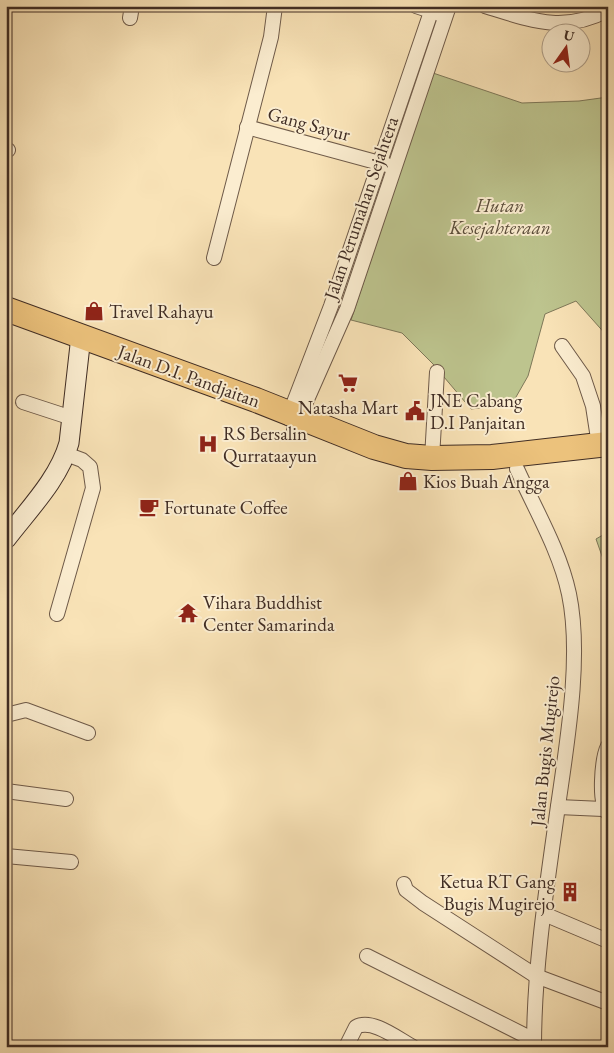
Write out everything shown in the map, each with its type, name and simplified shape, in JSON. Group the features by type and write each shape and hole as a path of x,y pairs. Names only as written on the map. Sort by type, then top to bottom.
{"highway":[{"name":"Jalan D.I. Pandjaitan","path":"6,309 80,343 292,421 406,456 432,458 499,456 605,449"},
{"name":"Jalan D.I. Pandjaitan","path":"6,325 80,343"},
{"path":"292,421 399,469 413,472 493,473 605,449"}],"street":[{"name":"Gang Sayur","path":"275,6 271,37 248,127 393,167"},
{"path":"416,6 447,10"},
{"path":"484,6 544,22 570,24 593,13 608,10"},
{"name":"Jalan Perumahan Sejahtera","path":"292,421 378,163 432,9"},
{"name":"Jalan Perumahan Sejahtera","path":"292,421 347,309 447,10"},
{"path":"214,258 248,127"},
{"path":"6,539 56,472 66,454 80,343"},
{"path":"562,346 583,376 605,449"},
{"path":"432,458 437,372"},
{"path":"23,402 72,418"},
{"path":"57,614 93,488 90,467 82,460 66,454"},
{"name":"Jalan Bugis Mugirejo","path":"517,469 563,573 571,602 572,684 566,754 536,976 534,1043"},
{"path":"6,715 26,710 88,733"},
{"path":"558,806 606,811 605,755 608,746"},
{"path":"6,791 66,799"},
{"path":"6,856 71,862"},
{"path":"404,884 406,890 423,903 536,976 608,1003"},
{"path":"544,914 608,941"},
{"path":"367,956 534,1043"},
{"path":"346,1047 356,1027 362,1024 370,1025 412,1047"}],"green space":[{"name":"Hutan Kesejahteraan","path":"433,73 522,103 579,101 608,97 608,337 576,301 545,314 528,376 512,404 471,409 433,364 402,333 351,320"},
{"path":"608,532 608,573 596,539"}],"place":[{"name":"Travel Rahayu","path":"94,311"},
{"name":"Natasha Mart","path":"348,383"},
{"name":"JNE Cabang D.I Panjaitan","path":"415,411"},
{"name":"RS Bersalin Qurrataayun","path":"208,444"},
{"name":"Kios Buah Angga","path":"408,481"},
{"name":"Fortunate Coffee","path":"149,507"},
{"name":"Vihara Buddhist Center Samarinda","path":"188,613"},
{"name":"Ketua RT Gang Bugis Mugirejo","path":"570,892"}]}
